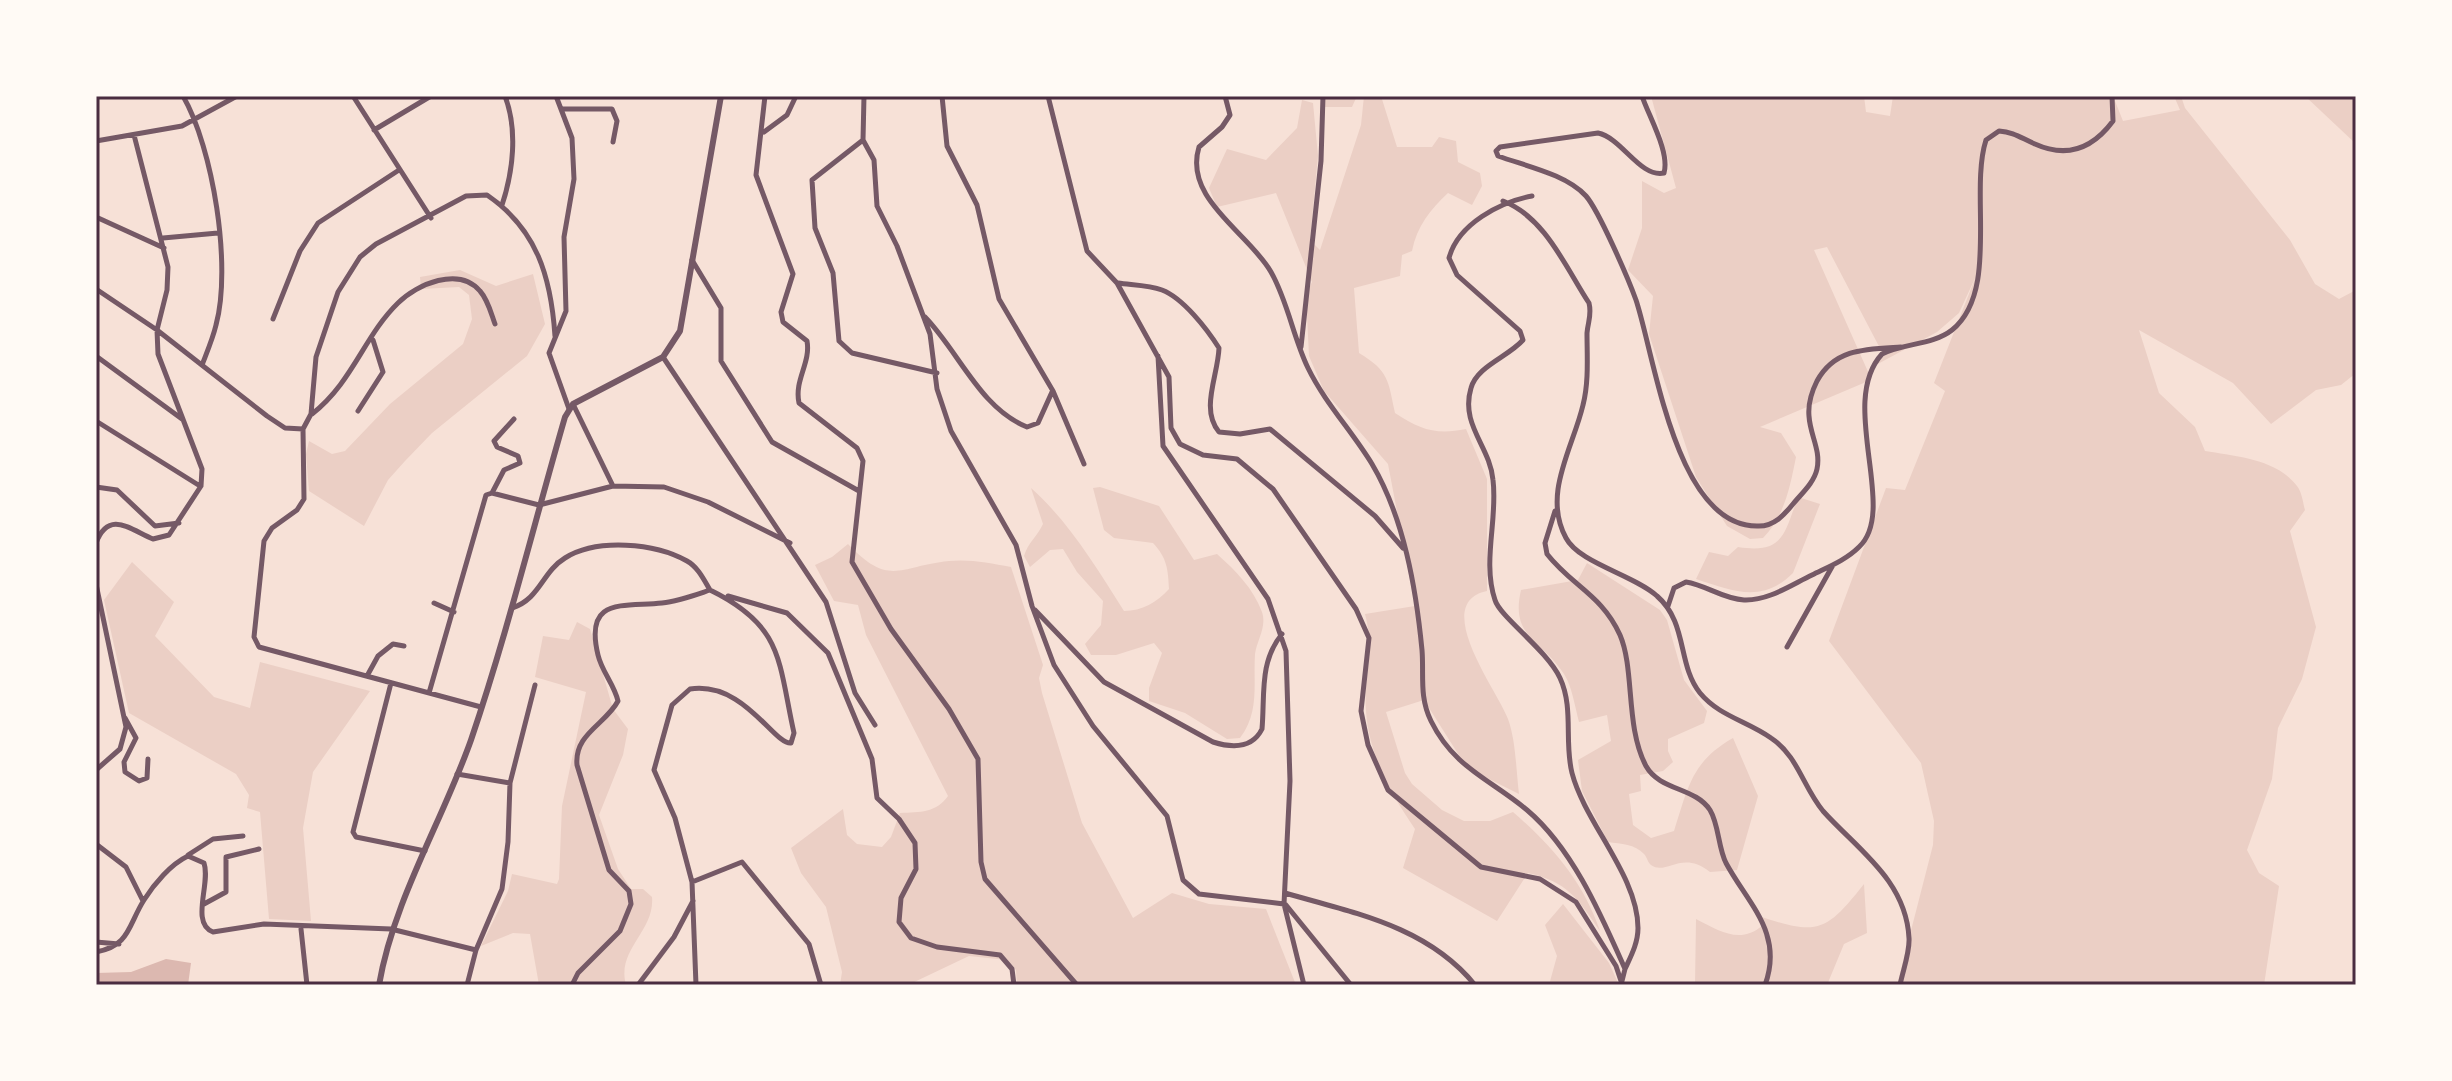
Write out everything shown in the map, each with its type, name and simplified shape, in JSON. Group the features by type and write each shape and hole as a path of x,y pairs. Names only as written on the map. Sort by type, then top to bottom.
{"street":[{"path":"183,96 197,120 211,174 218,233 217,324 202,365"},
{"path":"96,141 197,120 237,96"},
{"path":"353,96 431,218"},
{"path":"374,130 431,96"},
{"path":"502,205 512,164 510,119 505,96"},
{"path":"556,96 572,138 574,179 564,237 566,311 549,353 571,407 613,486"},
{"path":"379,985 391,929 457,774 481,707 512,608 539,505 571,407 663,357 680,331 721,96"},
{"path":"765,96 756,175 777,234 789,254 793,274 781,312 783,322 807,341 809,352 796,389 799,403 857,448 863,461 852,562 891,629 949,709 978,759 981,862 985,879 1077,985"},
{"path":"763,133 787,115 796,96"},
{"path":"864,96 863,140 874,160 877,206 897,246 930,334 937,389 951,431 1016,545 1032,606 1054,665 1093,726 1167,816 1183,880 1199,894 1284,904 1351,985"},
{"path":"942,96 947,146 977,205 999,299 1053,391 1084,464"},
{"path":"1048,96 1087,251 1117,283 1158,354 1169,377 1171,428 1180,444 1203,455 1237,459 1273,489 1356,609 1369,638 1361,711 1368,745 1388,790 1481,867 1540,879 1576,902 1616,966 1621,983"},
{"path":"1225,96 1230,115 1222,127 1199,147 1197,171 1221,214 1269,268 1284,295 1300,348 1326,399 1372,463 1389,496 1405,551 1422,651 1421,689 1430,719 1462,765 1528,811 1569,859 1625,969"},
{"path":"1300,348 1321,161 1323,96"},
{"path":"1642,96 1660,146 1666,167 1664,173 1647,169 1612,136 1598,133 1500,147 1498,156 1574,185 1588,198 1635,297 1664,408 1685,465 1709,501 1729,519 1747,526 1763,526 1781,518 1813,480 1819,454 1808,415 1813,390 1826,365 1848,352 1901,347"},
{"path":"1668,606 1674,588 1681,582 1742,600 1757,599 1834,565 1860,546 1870,519 1866,381 1882,354 1943,335 1967,311 1979,263 1986,140 1999,131 2013,132 2036,145 2065,151 2087,147 2113,121 2112,96"},
{"path":"563,109 612,109 617,121 613,142"},
{"path":"96,543 106,526 114,523 133,527 153,539 169,535 188,511 201,486 200,456 162,369 157,330 167,290 165,248 134,135"},
{"path":"863,140 812,180 815,228 833,273 839,341 852,353 937,373"},
{"path":"273,319 300,251 313,229 399,170"},
{"path":"311,414 316,357 338,292 349,273 376,244 477,193 487,195 502,205 529,234 537,250 554,314 555,336"},
{"path":"1532,196 1503,201 1453,242 1449,258 1457,275 1520,331 1523,340 1513,351 1479,373 1471,386 1468,408 1470,425 1494,478 1490,573 1496,604 1540,647 1559,676 1568,698 1569,760 1575,786 1627,888 1638,927 1621,983"},
{"path":"1503,201 1521,208 1536,222 1589,303 1592,314 1587,327 1583,405 1566,450 1556,508 1545,543 1547,554 1607,608 1622,639 1629,702 1646,766 1656,780 1697,799 1710,810 1726,864 1755,904 1768,935 1771,970 1765,985"},
{"path":"96,217 165,248"},
{"path":"163,238 218,233"},
{"path":"692,260 721,308 721,361 772,442 859,491"},
{"path":"481,707 259,647 254,637 260,556 272,528 297,510 304,499 303,429 311,414 337,392 400,300 438,280 455,278 478,288 495,324"},
{"path":"1117,283 1171,294 1212,336 1219,348 1210,413 1211,422 1219,432 1240,434 1270,429 1375,516 1405,551"},
{"path":"96,289 157,330 285,428 303,429"},
{"path":"921,312 941,333 976,383 1015,422 1027,427 1038,423 1053,391"},
{"path":"358,411 383,372 373,339"},
{"path":"1158,354 1163,446 1268,599 1286,651 1290,781 1284,904 1304,985"},
{"path":"96,356 183,419"},
{"path":"663,357 790,543 826,602 855,693 875,725"},
{"path":"429,693 454,612 481,503 492,493 504,470 520,463 518,456 497,447 494,441 514,419"},
{"path":"96,421 201,486"},
{"path":"492,493 539,505 613,486 664,487 688,494 790,543"},
{"path":"96,487 117,490 155,526 180,523"},
{"path":"1556,508 1566,538 1576,551 1632,578 1668,606 1681,633 1696,688 1724,714 1771,738 1785,750 1823,811 1861,846 1885,875 1897,897 1909,940 1900,985"},
{"path":"512,608 529,601 552,568 564,558 603,547 632,546 687,560 710,590 723,596 787,613 828,653 868,747 877,798 899,819 915,843 916,869 901,898 899,922 911,938 937,947 1000,955 1012,969 1014,985"},
{"path":"1787,647 1834,565"},
{"path":"96,584 125,717 124,740 120,749 96,770"},
{"path":"572,985 578,973 620,931 631,904 629,891 609,870 577,765 584,738 618,701 599,659 596,623 599,616 618,604 663,603 710,590"},
{"path":"696,985 692,882 683,842 654,770 672,705 690,689 716,689 749,707 780,741 787,744 794,740 774,641 761,625 723,596"},
{"path":"434,603 454,612"},
{"path":"1032,606 1104,682 1213,742 1228,747 1246,745 1257,738 1262,729 1264,669 1272,646 1282,634"},
{"path":"367,676 386,648 393,644 404,646"},
{"path":"391,683 354,835 425,851"},
{"path":"467,985 476,950 495,910 506,870 510,783 535,685"},
{"path":"125,717 136,738 124,762 125,772 139,781 147,778 148,759"},
{"path":"457,774 510,783"},
{"path":"96,952 120,944 130,933 143,901 177,861 213,839 243,836"},
{"path":"96,844 126,867 143,901"},
{"path":"203,905 226,892 226,857 259,849"},
{"path":"188,856 204,863 208,873 201,921 213,932 264,924 301,929 391,929 476,950"},
{"path":"692,882 742,862 809,944 821,985"},
{"path":"1285,893 1402,928 1458,965 1475,985"},
{"path":"638,985 674,937 694,900"},
{"path":"301,929 307,985"},
{"path":"96,942 120,944"}],"shaded area":[{"path":"1326,96 1357,96 1352,107 1323,107"},
{"path":"1364,96 1381,96 1397,147 1432,147 1439,137 1456,141 1458,162 1480,173 1482,186 1472,205 1448,193 1430,212 1417,234 1412,251 1402,255 1400,276 1354,288 1359,353 1386,377 1395,413 1429,430 1466,429 1487,479 1487,591 1471,599 1465,612 1466,629 1481,669 1511,728 1519,794 1467,768 1424,700 1386,712 1405,773 1412,784 1442,810 1464,821 1490,821 1513,812 1565,866 1585,896 1600,931 1571,893 1542,877 1528,873 1497,921 1403,868 1415,829 1376,758 1366,711 1369,642 1365,614 1415,606 1388,464 1324,391 1309,356 1306,295 1312,282 1276,193 1217,207 1209,188 1227,149 1266,160 1297,128 1302,100 1313,103 1318,156 1310,240 1320,250 1361,125"},
{"path":"1651,96 1864,96 1866,112 1890,116 1893,96 2113,96 2123,121 2180,110 2174,96 2181,96 2185,108 2290,240 2315,284 2339,299 2356,290 2356,373 2341,385 2316,390 2271,424 2233,383 2139,330 2159,393 2195,427 2205,451 2255,460 2278,470 2299,488 2305,510 2290,531 2316,627 2302,679 2278,728 2272,779 2247,850 2259,873 2279,886 2264,985 1897,985 1933,845 1934,821 1921,763 1829,641 1886,488 1905,490 1945,391 1934,383 1976,276 1959,313 1937,332 1874,366 1883,354 1827,247 1814,250 1869,374 1866,382 1760,427 1781,433 1796,457 1789,490 1777,520 1763,538 1750,539 1727,526 1696,477 1649,334 1653,296 1628,270 1642,228 1642,181 1664,193 1676,188"},
{"path":"2305,96 2356,96 2356,144"},
{"path":"460,270 496,286 533,274 545,324 527,356 432,433 405,461 388,480 364,526 309,491 306,454 309,441 332,454 345,451 390,404 463,344 472,319 469,295 459,287 421,289 420,277"},
{"path":"1100,487 1159,506 1194,560 1217,554 1254,595 1262,612 1263,623 1255,654 1253,708 1240,738 1227,739 1185,713 1149,701 1149,688 1162,653 1154,643 1116,655 1091,655 1085,644 1101,625 1103,601 1077,572 1063,549 1050,550 1030,567 1024,556 1043,524 1031,488 1070,531 1124,611 1149,605 1169,589 1166,564 1153,543 1114,538 1104,530 1093,488"},
{"path":"1798,497 1820,504 1793,573 1781,583 1770,589 1747,592 1696,579 1709,552 1728,556 1738,547 1764,547 1780,539"},
{"path":"848,544 862,558 885,570 957,561 1011,567 1043,665 1039,678 1042,693 1082,823 1133,918 1172,893 1209,904 1266,909 1296,985 1017,985 1016,970 1007,960 969,956 908,985 840,985 842,972 826,907 801,873 791,848 843,809 847,835 857,844 882,847 891,837 900,813 933,809 948,796 866,635 858,605 834,601 815,565"},
{"path":"132,562 174,602 155,636 214,697 250,708 260,662 370,691 313,772 303,828 311,921 269,919 260,812 247,808 249,795 236,774 129,713 104,600"},
{"path":"1587,563 1660,610 1667,620 1684,680 1707,711 1704,723 1668,739 1668,751 1673,762 1663,771 1640,775 1641,791 1629,794 1633,825 1651,838 1674,831 1693,777 1708,757 1733,738 1758,796 1737,870 1710,872 1691,863 1663,868 1651,865 1636,848 1608,842 1582,791 1578,760 1611,741 1607,715 1579,722 1567,679 1524,628 1519,606 1521,590 1578,580"},
{"path":"577,622 590,629 613,709 628,729 623,755 599,815 618,869 631,889 643,889 652,897 648,920 626,961 626,985 539,985 530,934 513,933 481,946 508,891 512,874 557,884 559,879 562,806 586,692 535,677 543,636 569,640"},
{"path":"1864,884 1867,933 1844,944 1827,985 1695,985 1696,919 1738,935 1755,931 1763,925 1759,916 1795,926 1819,926 1840,912"},
{"path":"1563,904 1609,963 1619,985 1549,985 1557,956 1545,925"},
{"path":"166,959 191,963 188,985 96,985 96,973 131,972"}]}
